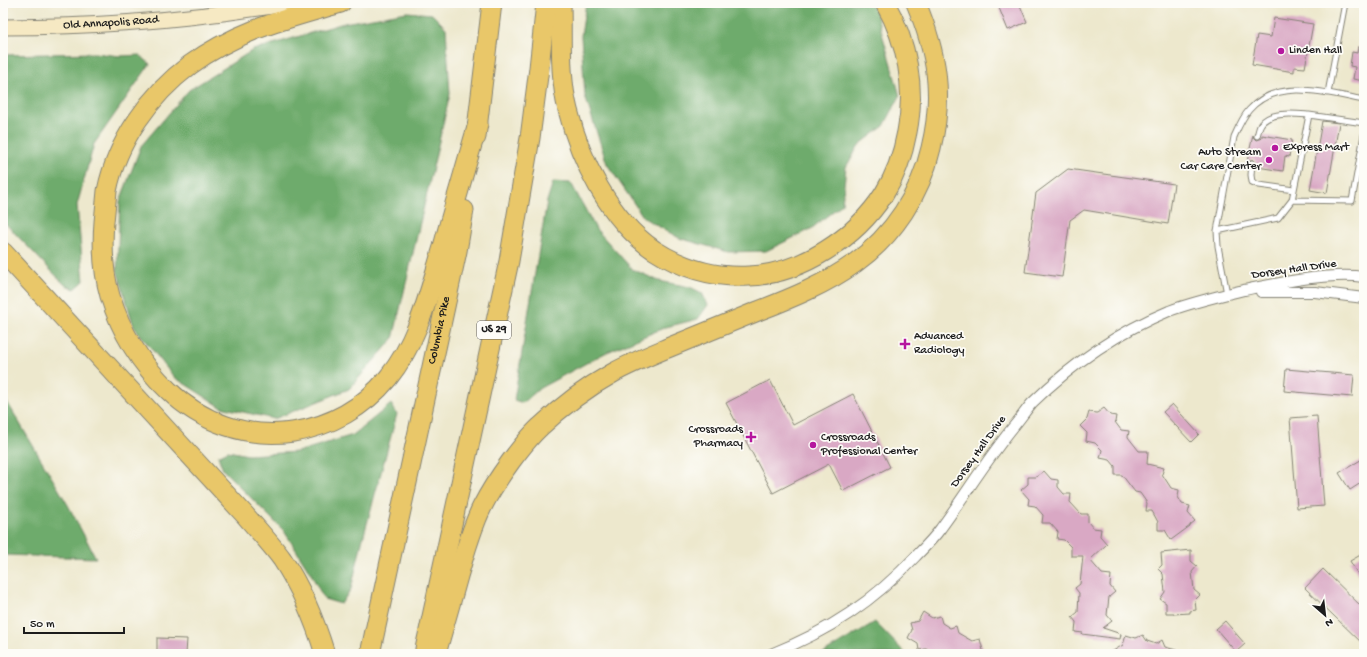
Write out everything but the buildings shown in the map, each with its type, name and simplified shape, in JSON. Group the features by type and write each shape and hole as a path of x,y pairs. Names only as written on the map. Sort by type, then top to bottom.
{"highway":[{"path":"341,3 267,24 242,34 189,65 169,82 135,124 113,169 107,191 103,241 104,265 109,294 127,338 140,359 155,378 182,403 195,412 227,427 263,434 281,434 315,428 336,419 361,403 378,389 401,358 415,333 427,303 478,124"},
{"name":"Columbia Pike","path":"370,654 457,251 478,124 492,3"},
{"name":"US 29","path":"424,654 510,261 530,138 546,3"},
{"path":"561,3 563,86 568,110 584,158 608,201 621,220 653,249 671,260 709,273 727,276 750,276 770,273 792,267 831,248 849,234 874,207 892,178 901,158 905,142 911,102 908,64 896,25 885,3"},
{"path":"436,654 466,547 482,508 500,477 538,428 589,387 614,372 648,356 788,299 830,279 855,263 871,250 886,236 900,218 923,176 936,131 938,113 936,66 930,41 916,3"},
{"path":"3,252 240,509 282,558 309,609 325,654"}],"main road":[{"name":"Old Annapolis Road","path":"3,27 38,27 196,16 290,3"}],"street":[{"name":"Dorsey Hall Drive","path":"771,654 797,644 832,625 865,603 895,578 940,530 997,446 1031,405 1065,373 1102,346 1169,311 1196,302 1271,285 1314,278 1355,275 1364,277"},
{"name":"Dorsey Hall Drive","path":"1227,294 1273,291 1315,292 1364,298"}],"lane":[{"path":"1328,93 1345,3"},
{"path":"1227,294 1218,246 1217,230 1234,137 1240,123 1249,110 1260,101 1288,90 1328,93 1364,100"},
{"path":"1257,136 1260,125 1268,118 1288,114 1309,115 1364,123"},
{"path":"1217,230 1278,218 1292,200 1309,115"},
{"path":"1292,200 1352,201 1362,162 1364,135"},
{"path":"1252,163 1252,182 1259,185 1294,190"}],"green space":[{"path":"586,3 868,3 875,9 900,96 884,126 859,145 846,167 842,204 811,229 766,251 728,252 679,238 644,218 607,164 585,96 581,36"},
{"path":"407,12 432,14 446,28 450,94 393,339 349,389 274,419 221,407 174,377 134,327 117,270 120,201 141,146 189,90 253,50 344,23"},
{"path":"95,53 120,56 140,55 150,64 94,144 77,205 84,281 75,289 65,285 3,221 3,55"},
{"path":"553,182 571,183 596,229 632,269 659,281 690,287 702,293 708,305 698,319 666,327 605,353 540,388 523,403 514,400 547,201"},
{"path":"3,395 68,505 96,558 3,555"},
{"path":"391,404 397,414 362,542 351,589 341,604 324,599 310,572 284,531 223,470 218,456 228,451 248,455 297,452 353,435"},
{"path":"875,622 906,654 822,654"}],"place":[{"name":"Linden Hall","path":"1281,51"},
{"name":"Express Mart","path":"1275,148"},
{"name":"Auto Stream Car Care Center","path":"1269,160"},
{"name":"Advanced Radiology","path":"905,344"},
{"name":"Crossroads Pharmacy","path":"751,437"},
{"name":"Crossroads Professional Center","path":"813,445"}]}
